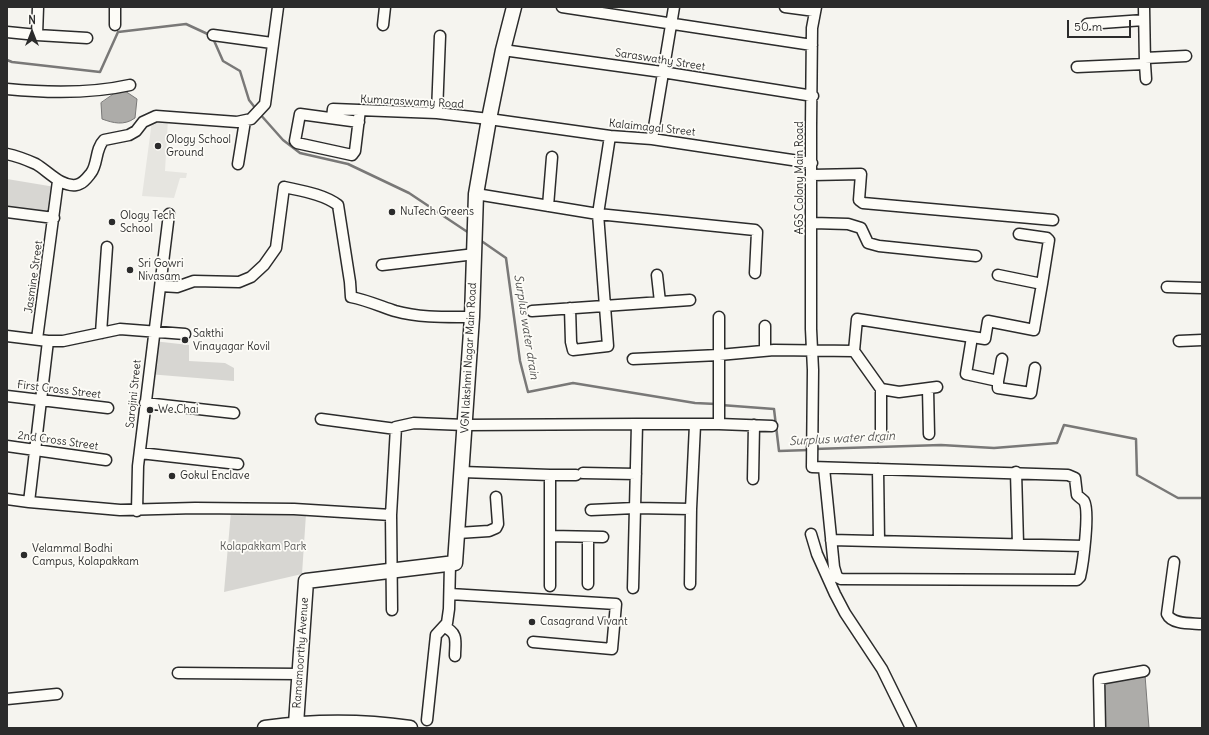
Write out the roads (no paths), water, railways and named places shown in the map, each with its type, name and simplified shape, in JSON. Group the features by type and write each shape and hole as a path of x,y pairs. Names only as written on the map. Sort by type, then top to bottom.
{"street":[{"path":"37,35 38,7"},
{"path":"115,7 115,25"},
{"path":"7,154 35,164 50,173 58,181 76,185 85,181 93,171 98,148 104,140 129,135 136,131 143,122 156,116 204,118 237,122 251,119 257,115 265,104 278,7"},
{"path":"383,25 385,7"},
{"name":"VGN lakshmi Nagar Main Road","path":"450,564 455,563 458,533 472,318 476,194 503,50 514,7"},
{"path":"562,7 812,45"},
{"path":"652,138 674,7"},
{"path":"786,7 815,9"},
{"path":"1144,7 1146,79"},
{"name":"AGS Colony Main Road","path":"815,9 812,45 812,467 824,468"},
{"path":"1087,24 1144,20"},
{"path":"7,32 87,38"},
{"path":"212,35 272,44"},
{"path":"437,114 440,36"},
{"name":"Saraswathy Street","path":"503,50 662,72 813,96"},
{"path":"1077,67 1186,56"},
{"path":"7,89 45,93 118,87 130,84"},
{"path":"358,122 333,114 300,114 295,141 297,144 352,155 355,151 360,110"},
{"name":"Kumaraswamy Road","path":"333,114 360,110 437,114 489,119"},
{"name":"Kalaimagal Street","path":"489,119 610,136 652,138 812,163"},
{"path":"238,164 245,121"},
{"path":"570,308 572,347 576,351 608,346 598,214 610,136"},
{"path":"548,206 552,157"},
{"path":"812,175 861,174 859,200 863,203 1053,220"},
{"name":"Jasmine Street","path":"37,339 58,181"},
{"path":"161,284 177,287 194,282 239,282 245,280 264,265 276,248 284,187 306,192 332,201 338,205 351,297 367,300 395,311 425,317 472,318"},
{"path":"476,194 598,214 754,230 757,232 755,273"},
{"path":"7,212 54,218"},
{"name":"Sarojini Street","path":"137,511 140,453 145,403 169,214"},
{"path":"813,223 854,225 861,228 868,243 879,246 976,256"},
{"path":"880,436 881,389 854,351 857,319 985,339 988,321 1034,330 1049,240 1047,238 1019,234"},
{"path":"101,333 107,247"},
{"path":"382,265 475,248"},
{"path":"657,275 660,302"},
{"path":"998,275 1042,284"},
{"path":"1167,287 1202,288"},
{"path":"532,310 690,300"},
{"path":"719,317 719,424"},
{"path":"765,326 765,351"},
{"path":"7,336 48,341 77,339 120,329 185,334"},
{"path":"972,337 966,374 998,380"},
{"path":"1179,341 1202,340"},
{"path":"29,502 48,341"},
{"path":"633,359 719,355 765,351 854,351"},
{"path":"1002,359 998,388 1031,393 1035,368"},
{"path":"881,389 899,392 932,388 929,434"},
{"name":"First Cross Street","path":"7,396 108,408"},
{"path":"145,403 234,413"},
{"path":"321,418 396,429 396,427 414,423 465,425 719,424 772,426"},
{"path":"633,588 637,424"},
{"path":"690,584 691,509 695,425"},
{"path":"753,479 754,426"},
{"path":"392,610 390,571 391,515 396,429"},
{"name":"2nd Cross Street","path":"7,446 106,460"},
{"path":"140,453 238,464"},
{"path":"824,468 1062,473 1075,478 1077,495 1084,501 1085,507 1084,546 1080,577 1077,580 841,579 837,577 834,567 824,468"},
{"path":"878,469 879,541"},
{"path":"462,472 550,475 636,474"},
{"path":"1016,472 1018,544"},
{"path":"550,475 550,586"},
{"path":"458,533 489,531 496,528 498,524 496,497"},
{"path":"7,499 137,511 195,508 294,509 391,515"},
{"path":"591,510 635,508 691,509"},
{"path":"811,534 817,554 835,594 845,613 882,669 911,728"},
{"path":"550,536 603,536"},
{"path":"588,536 588,584"},
{"path":"831,540 1084,546"},
{"path":"1174,562 1167,614 1168,617 1177,622 1202,624"},
{"path":"390,571 450,564 450,594 447,623 436,635 427,720"},
{"name":"Ramamoorthy Avenue","path":"296,724 306,582 390,571"},
{"path":"450,594 616,604 612,650 533,642"},
{"path":"444,626 452,630 455,634 455,656"},
{"path":"1100,728 1099,679 1144,671"},
{"path":"178,673 299,674"},
{"path":"7,699 57,694"},
{"path":"265,728 296,724 410,728"}],"waterway":[{"name":"Surplus water drain","path":"7,60 12,62 100,72 118,32 186,24 212,36 223,61 240,71 249,100 256,109"},
{"name":"Surplus water drain","path":"259,113 283,140 300,153 348,164 409,193 469,233"},
{"name":"Surplus water drain","path":"480,240 506,258 520,361 528,392 573,383 695,403 716,404"},
{"name":"Surplus water drain","path":"721,405 774,409 779,451 809,450"},
{"name":"Surplus water drain","path":"814,449 941,445 994,448 1057,443 1064,425 1136,439 1137,475 1178,498 1202,498"}],"place":[{"name":"Ology School Ground","path":"158,146"},
{"name":"NuTech Greens","path":"392,212"},
{"name":"Ology Tech School","path":"112,222"},
{"name":"Sri Gowri Nivasam","path":"130,270"},
{"name":"Sakthi Vinayagar Kovil","path":"185,340"},
{"name":"We Chai","path":"150,410"},
{"name":"Gokul Enclave","path":"172,476"},
{"name":"Velammal Bodhi Campus, Kolapakkam","path":"24,555"},
{"name":"Casagrand Vivant","path":"532,622"}],"park label":[{"name":"Kolapakkam Park","path":"263,547"}]}
